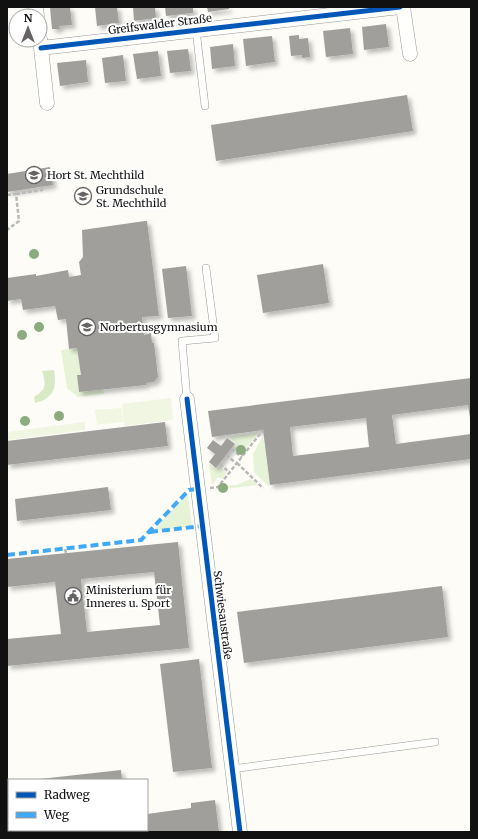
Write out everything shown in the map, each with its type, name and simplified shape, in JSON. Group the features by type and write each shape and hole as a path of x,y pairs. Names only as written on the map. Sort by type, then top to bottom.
{"street":[{"name":"Greifswalder Straße","path":"48,43 196,30 402,7"},
{"path":"402,7 410,54"},
{"name":"Greifswalder Straße","path":"41,48 47,103"},
{"name":"Schwiesaustraße","path":"187,400 240,832"}],"lane":[{"path":"196,30 205,106"},
{"path":"187,400 182,341 215,338 206,268"},
{"path":"232,769 435,742"}],"path":[{"path":"7,195 42,190 41,186"},
{"path":"7,230 19,220 16,194"},
{"path":"197,489 218,487 263,430"},
{"path":"231,449 242,457"},
{"path":"226,455 237,463 263,488"},
{"path":"220,464 229,472"}],"green space":[{"path":"77,348 81,375 77,376 79,392 103,388 104,394 78,397 67,388 61,350"},
{"path":"54,370 55,382 53,391 46,398 35,403 34,397 41,392 45,383 42,371"},
{"path":"171,398 173,420 124,426 122,404"},
{"path":"121,408 123,422 97,425 95,410"},
{"path":"85,422 85,430 7,440 7,432"},
{"path":"258,433 240,455 234,450 238,445 229,437"},
{"path":"263,436 270,485 268,486 254,472 253,454"},
{"path":"209,463 216,470 219,466 227,472 222,479 218,477 212,485"},
{"path":"250,479 258,485 216,490 222,486 237,485"},
{"path":"188,495 192,526 154,530 185,496"}],"building":[{"path":"70,7 72,25 59,26 60,29 52,29 50,8"},
{"path":"95,7 117,7 119,23 97,26"},
{"path":"133,7 155,7 156,18 134,21"},
{"path":"165,7 193,7 193,13 166,16"},
{"path":"207,7 229,7 229,9 208,12"},
{"path":"386,24 389,47 364,50 362,27"},
{"path":"350,28 353,54 326,57 323,31"},
{"path":"299,35 299,39 308,38 310,57 302,58 302,55 291,56 289,36"},
{"path":"272,36 275,62 246,66 243,39"},
{"path":"233,44 235,66 212,69 210,47"},
{"path":"188,49 191,71 170,73 167,51"},
{"path":"158,51 161,76 137,79 133,54"},
{"path":"123,55 126,81 105,83 102,58"},
{"path":"86,60 88,82 60,86 57,63"},
{"path":"407,95 413,131 216,161 211,125"},
{"path":"50,167 53,185 7,192 7,174"},
{"path":"147,221 159,316 142,317 144,335 151,333 152,343 154,343 158,377 154,382 146,383 146,385 79,392 77,375 81,375 77,348 69,349 66,319 58,320 55,306 23,310 21,299 7,301 7,278 36,274 36,276 68,270 69,277 81,275 79,262 83,257 82,230"},
{"path":"323,264 329,303 263,313 257,275"},
{"path":"186,266 192,316 168,318 162,269"},
{"path":"471,378 471,424 468,405 392,415 396,444 471,434 471,459 270,485 263,430 212,437 208,411","holes":["366,418 369,447 293,456 290,427"]},
{"path":"165,422 168,446 7,465 7,441"},
{"path":"227,438 235,444 216,468 209,462 215,454 207,448 213,440 221,446"},
{"path":"108,487 111,510 17,521 15,499"},
{"path":"178,542 189,648 7,666 7,639 61,634 55,582 7,587 7,559","holes":["154,572 160,625 87,632 81,579"]},
{"path":"442,586 448,637 244,663 237,612"},
{"path":"199,659 212,768 173,772 160,664"},
{"path":"121,770 122,779 40,779"},
{"path":"215,800 219,832 143,832 148,831 148,814 191,808 191,803"}],"marked path":[{"path":"7,555 141,540 189,490 197,489"},
{"path":"150,532 202,526"}],"cycle path":[{"path":"48,47 400,7"},
{"path":"187,399 240,832"}],"place":[{"name":"Hort St. Mechthild","path":"34,175"},
{"name":"Grundschule St. Mechthild","path":"83,196"},
{"name":"Norbertusgymnasium","path":"87,327"},
{"name":"Ministerium für Inneres u. Sport","path":"73,596"}]}
